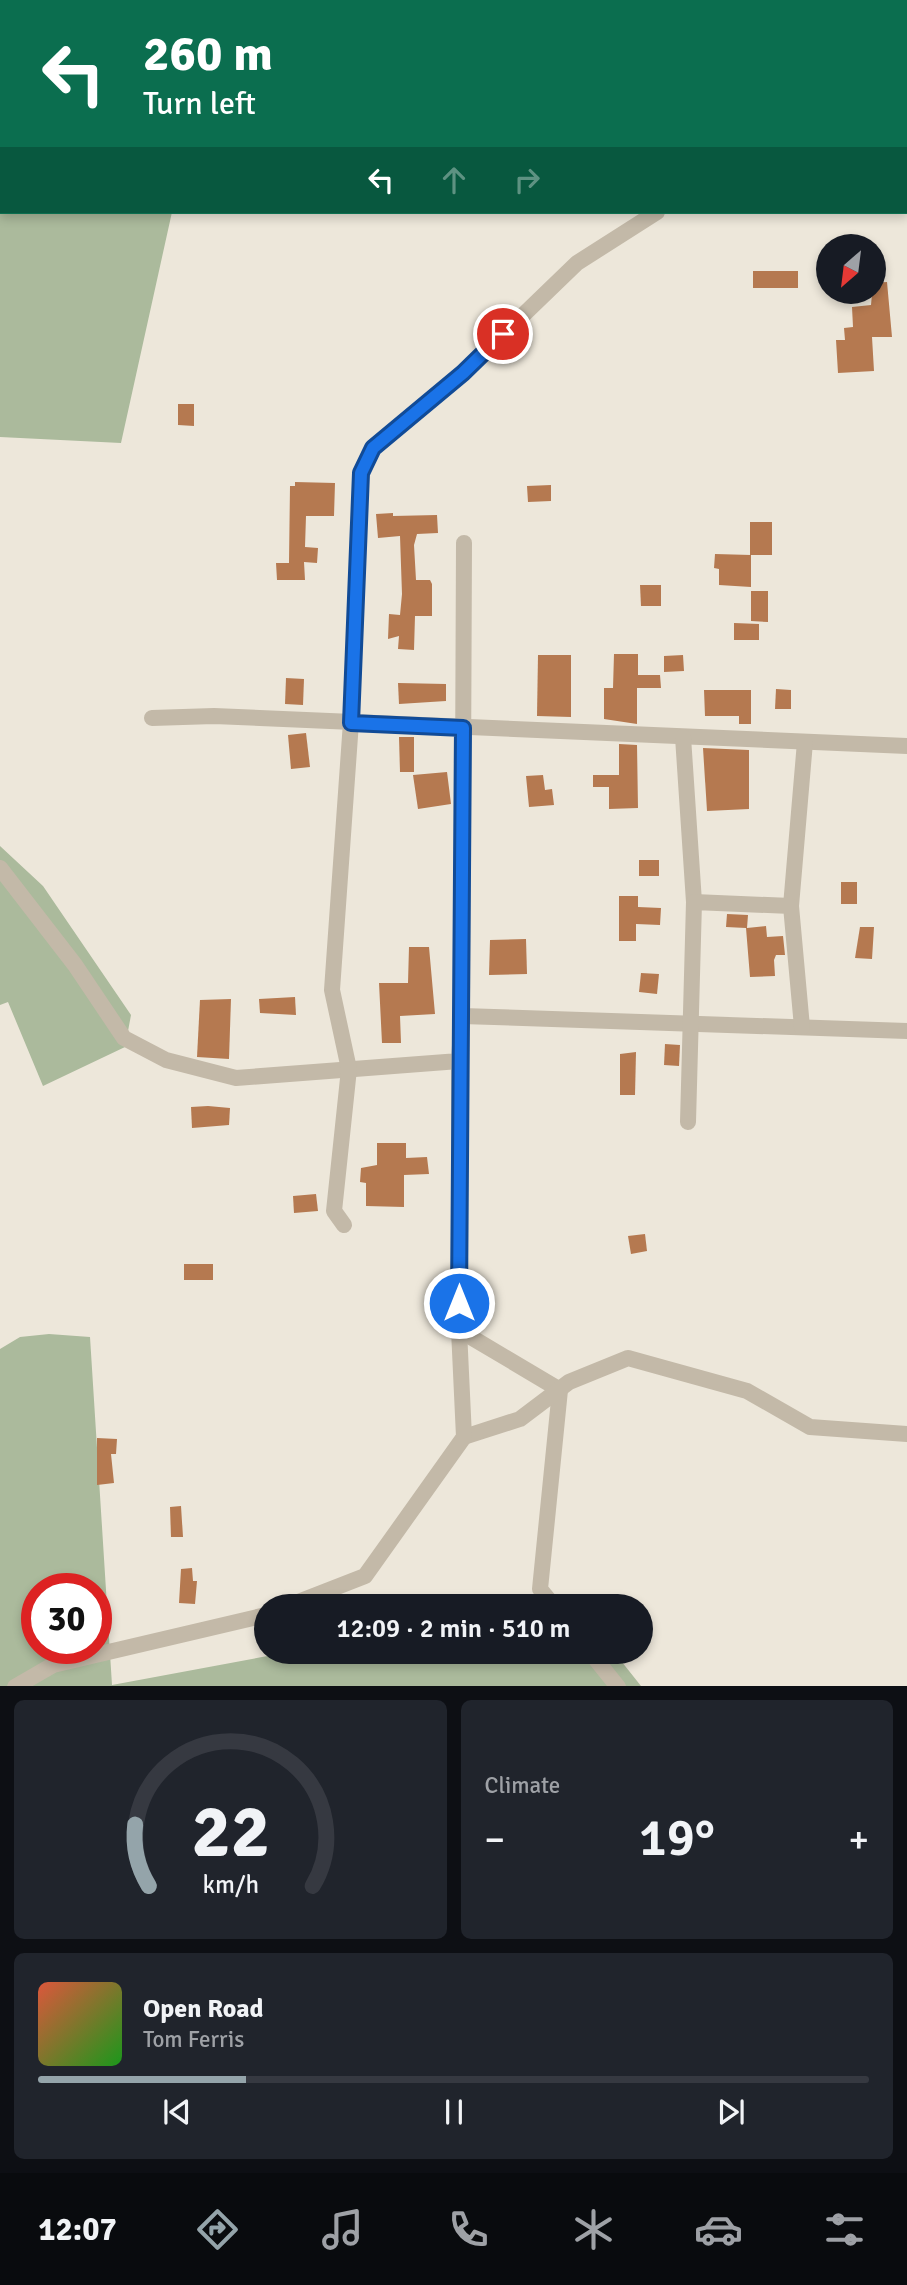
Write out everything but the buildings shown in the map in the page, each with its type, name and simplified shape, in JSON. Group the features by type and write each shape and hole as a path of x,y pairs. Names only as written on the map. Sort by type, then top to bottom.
{"street":[{"path":"344,1225 334,1211 349,1069 332,990 351,723 361,473 373,448 463,373 577,263 654,214"},
{"path":"464,543 459,1061 459,1330 464,1437"},
{"path":"152,718 214,716 907,746"},
{"path":"683,737 694,902 688,1122"},
{"path":"802,1027 791,906 805,742"},
{"path":"0,868 75,965 124,1038 166,1060 236,1078 459,1061"},
{"path":"694,902 791,906"},
{"path":"461,1016 907,1031"},
{"path":"459,1330 561,1390"},
{"path":"319,1594 365,1576 464,1437 520,1419 569,1382 628,1357 747,1391 810,1427 907,1434"},
{"path":"545,1594 540,1588 561,1390"},
{"path":"15,1686 53,1665 254,1620"},
{"path":"600,1664 618,1686"}],"green space":[{"path":"0,214 172,214 121,443 0,437"},
{"path":"0,846 43,886 131,1015 125,1047 43,1086 8,1002 0,1005"},
{"path":"49,1334 90,1337 105,1573 21,1573 21,1664 111,1664 112,1685 254,1659 254,1664 624,1664 641,1686 0,1686 0,1349 20,1337"}],"route":[{"path":"459,1303 463,728 351,723 359,512 361,473 373,448 463,373 503,334"}]}
